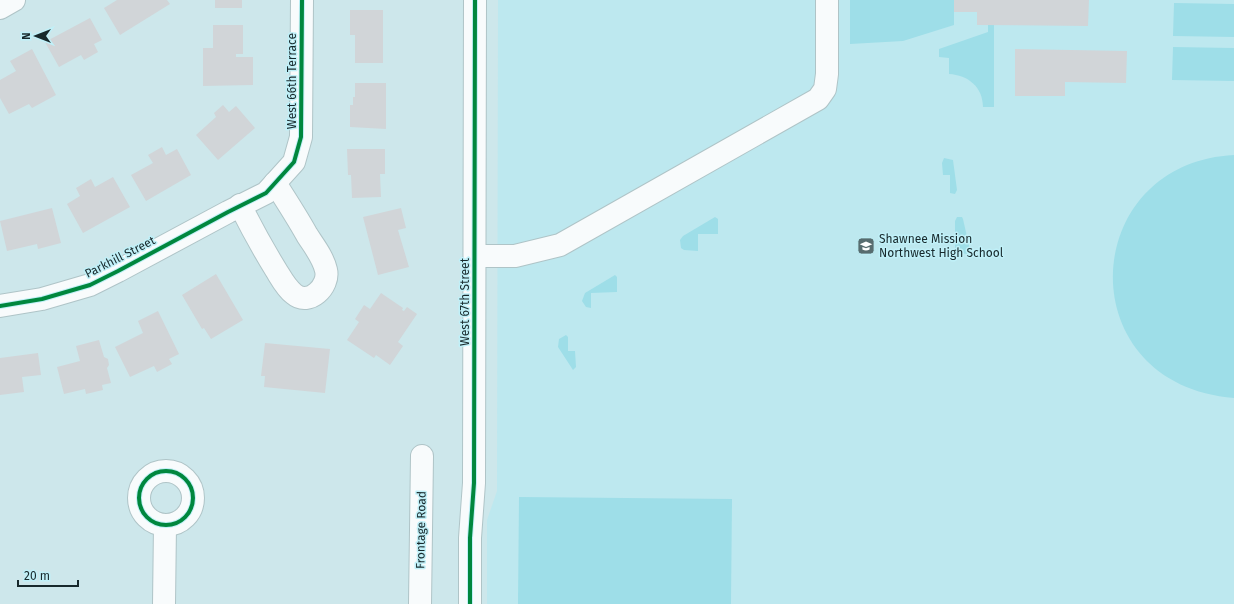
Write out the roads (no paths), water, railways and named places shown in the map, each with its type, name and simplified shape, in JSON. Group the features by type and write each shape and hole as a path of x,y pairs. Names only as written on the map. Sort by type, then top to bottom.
{"street":[{"path":"0,8 14,0"},
{"name":"West 66th Terrace","path":"240,205 266,193 294,162 301,137 302,0"},
{"name":"West 67th Street","path":"470,604 470,538 474,483 475,0"},
{"path":"475,256 515,256 560,245 818,99 826,89 827,0"},
{"path":"240,205 256,237 288,289 296,296 305,299 312,296 324,284 327,278 326,270 320,256 275,183"},
{"name":"Parkhill Street","path":"0,306 42,299 90,284 118,272 240,205"},
{"name":"Frontage Road","path":"420,604 422,456"},
{"path":"164,604 165,525"}],"place":[{"name":"Shawnee Mission Northwest High School","path":"866,246"}]}
